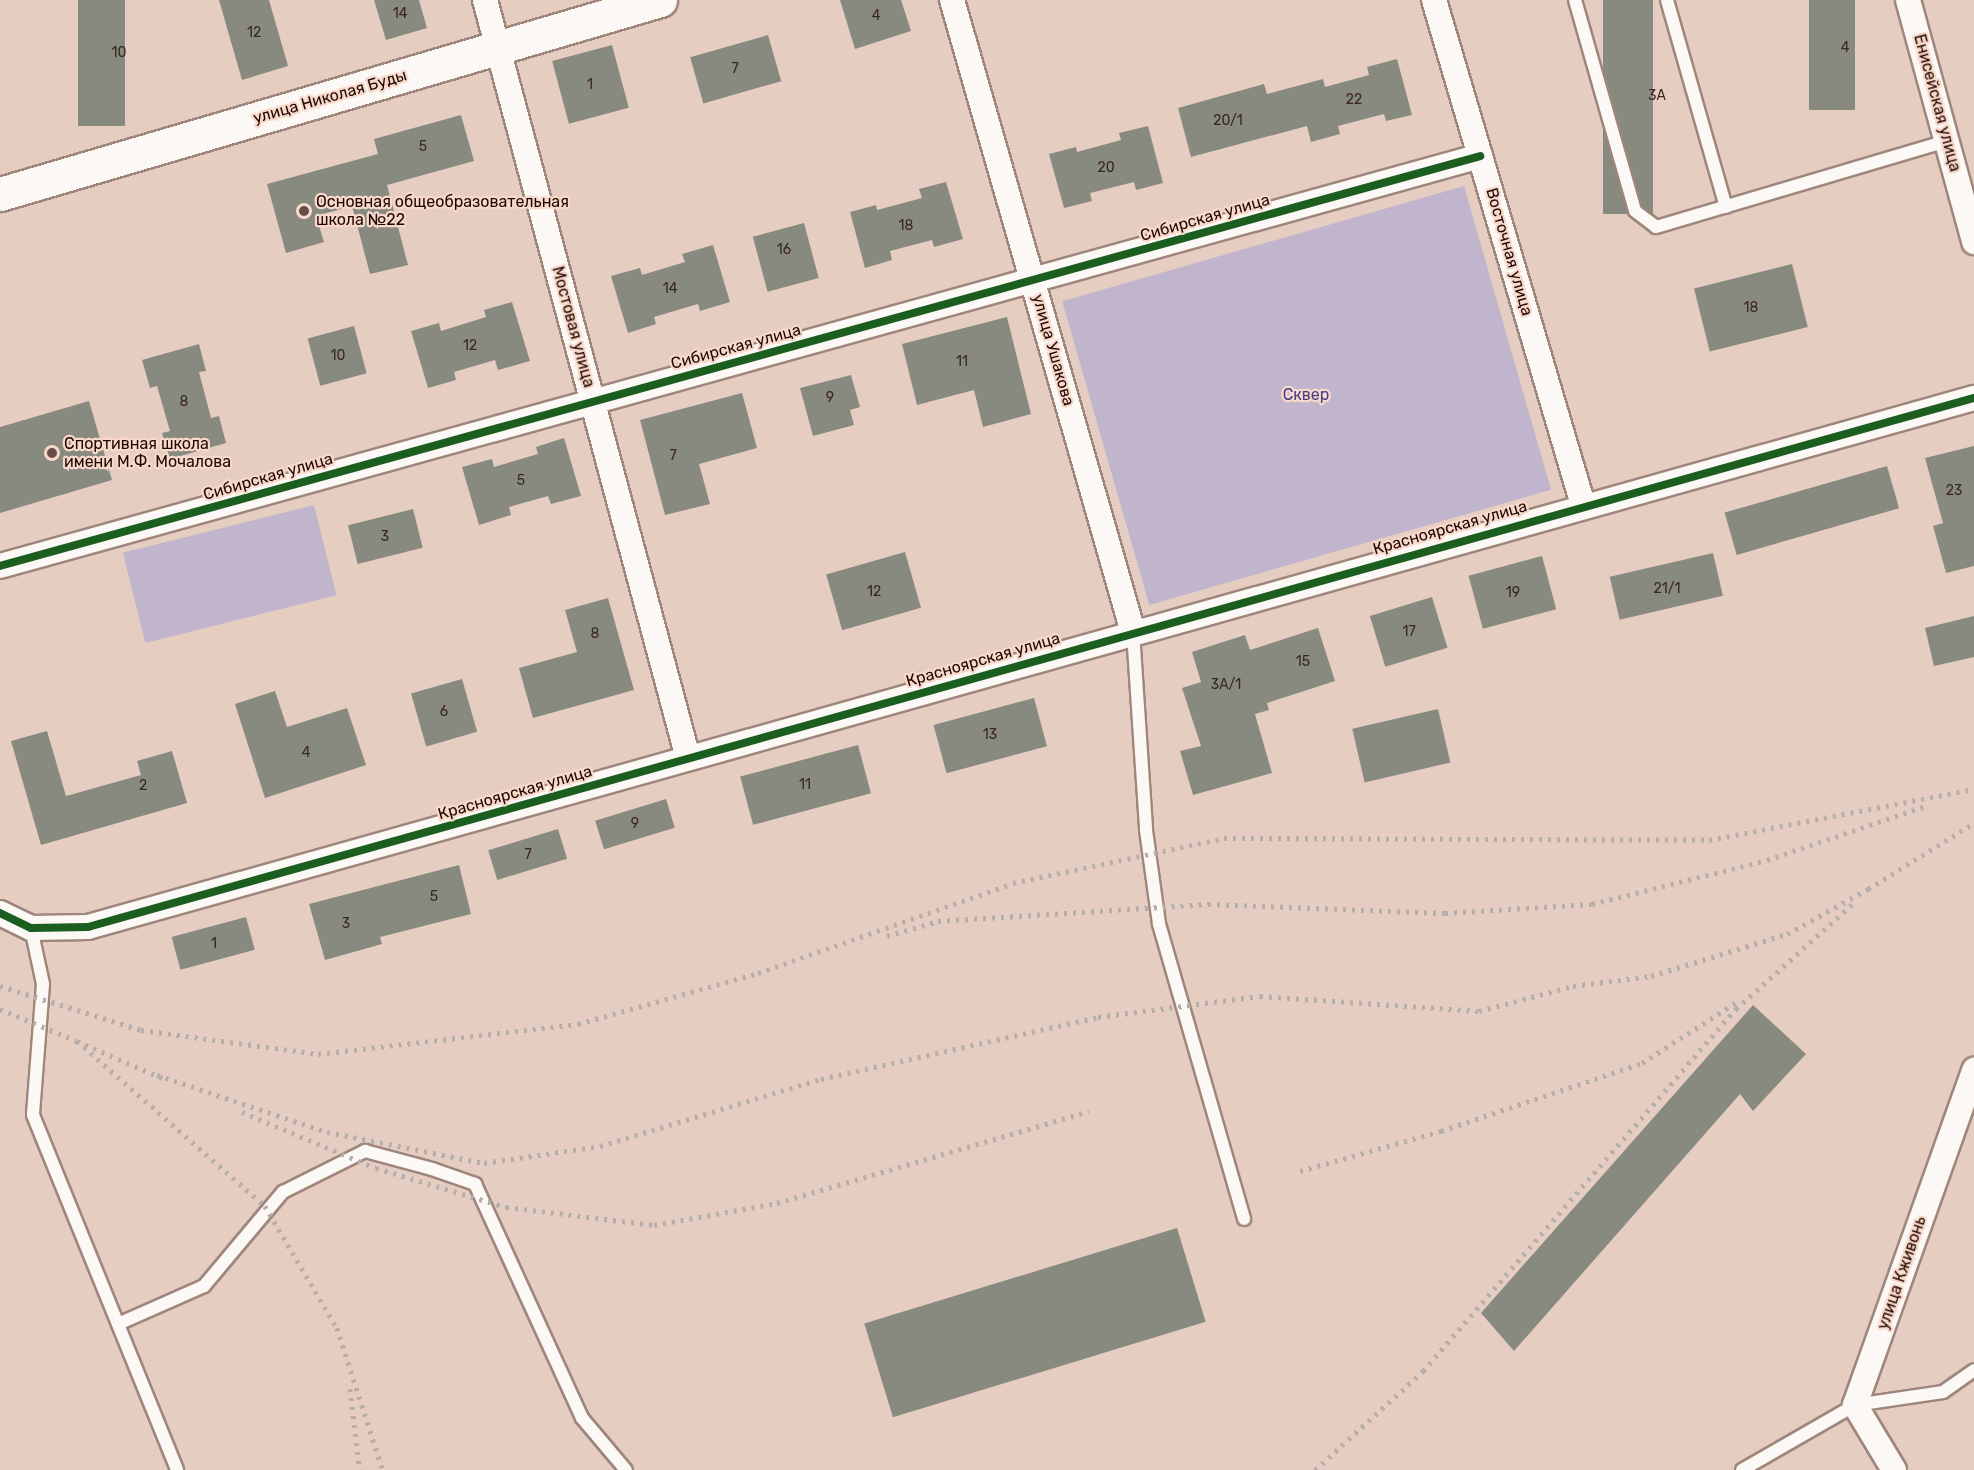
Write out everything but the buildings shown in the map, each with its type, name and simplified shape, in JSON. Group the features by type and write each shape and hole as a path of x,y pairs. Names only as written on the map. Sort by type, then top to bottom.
{"street":[{"name":"Мостовая улица","path":"485,0 688,758"},
{"name":"улица Николая Буды","path":"0,194 660,0"},
{"name":"улица Ушакова","path":"952,0 1133,632"},
{"name":"Восточная улица","path":"1434,0 1583,505"},
{"name":"Енисейская улица","path":"1908,0 1974,242"},
{"name":"Сибирская улица","path":"0,566 1480,156"},
{"name":"Красноярская улица","path":"0,912 31,928 88,927 1583,505 1974,398"},
{"name":"улица Кживонь","path":"1856,1405 1974,1070"},
{"path":"1856,1405 1894,1470"}],"lane":[{"path":"1575,0 1635,211 1656,227 1948,140"},
{"path":"1667,0 1726,207"},
{"path":"1133,632 1146,830 1159,924 1244,1220"},
{"path":"31,928 43,984 33,1115 177,1470"},
{"path":"118,1323 204,1286 283,1192 365,1151 432,1169 475,1184 582,1418 626,1470"},
{"path":"1742,1470 1856,1405 1943,1392 1974,1370"}],"green space":[{"name":"Сквер","path":"1464,186 1551,490 1149,605 1062,301"},
{"path":"314,505 336,595 145,643 123,553"}],"railway":[{"path":"0,986 141,1030 318,1054 578,1024 758,973 1013,883 1224,838 1709,840 1974,789"},
{"path":"887,936 938,921 1208,904 1445,913 1592,904 1767,860 1923,807"},
{"path":"157,1075 327,1132 484,1163 600,1146 821,1079 1098,1017 1260,996 1479,1011 1573,986 1651,976 1787,934 1868,889 1974,823"},
{"path":"1315,1470 1423,1371 1736,1009 1855,902"},
{"path":"1300,1171 1441,1131 1642,1063 1735,1003"},
{"path":"0,1009 77,1041 265,1206 337,1328 383,1470"},
{"path":"77,1041 162,1078"},
{"path":"242,1112 376,1168 506,1207 654,1225 777,1203 1089,1111"},
{"path":"350,1389 360,1470"}],"cycle path":[{"path":"0,566 1480,156"},
{"path":"0,913 31,928 88,927 1974,398"}],"place":[{"name":"Основная общеобразовательная школа №22","path":"304,211"},
{"name":"Спортивная школа имени М.Ф. Мочалова","path":"52,453"}]}
